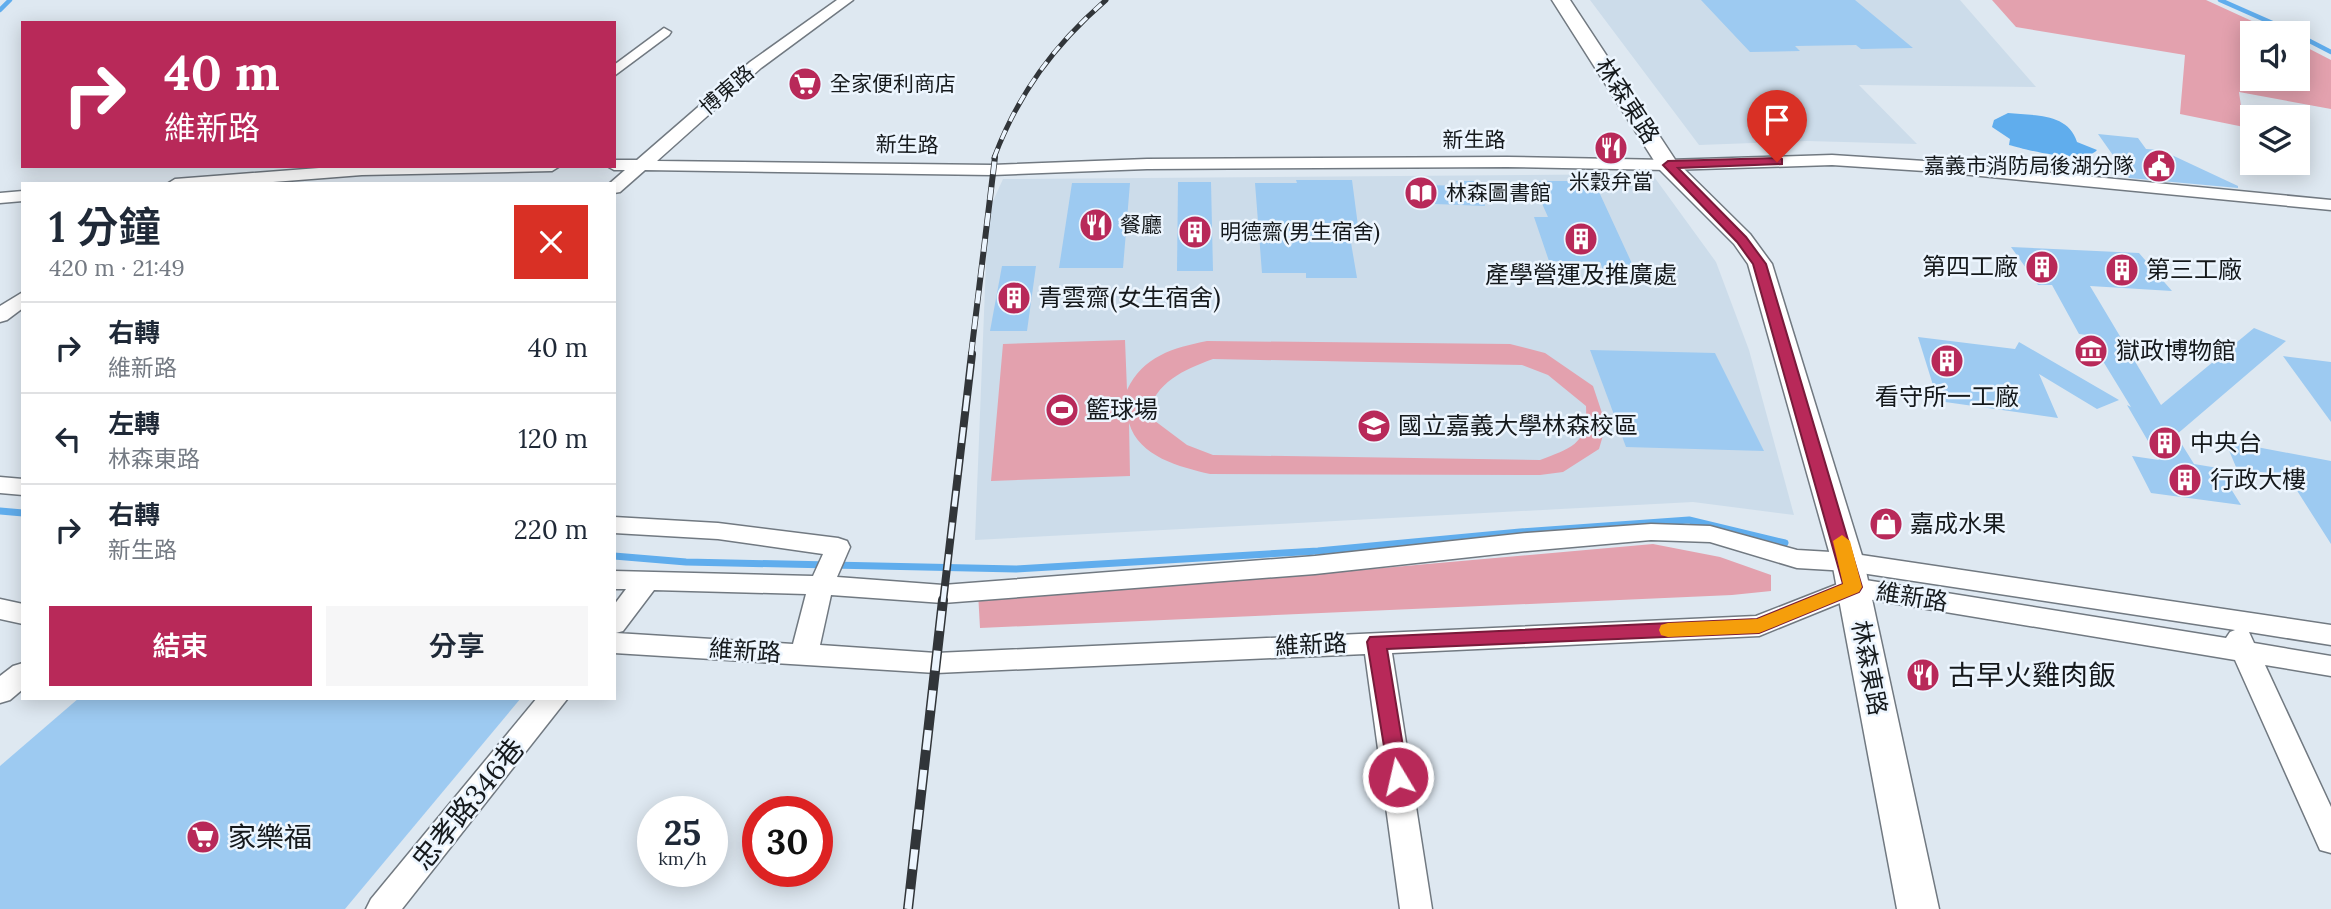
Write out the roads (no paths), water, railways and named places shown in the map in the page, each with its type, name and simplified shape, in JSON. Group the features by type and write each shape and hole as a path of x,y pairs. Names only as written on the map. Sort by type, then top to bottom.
{"main road":[{"name":"林森東路","path":"1561,0 1668,165 1742,239 1760,264 1850,574 1918,909"}],"street":[{"name":"博東路","path":"616,186 807,24 846,0"},
{"path":"616,70 664,32"},
{"name":"新生路","path":"616,165 992,170 1160,164 1507,162 1668,165 1832,160 1880,162 2330,206"},
{"path":"196,182 323,172 461,168"},
{"path":"0,198 21,196"},
{"path":"0,316 21,300"},
{"path":"0,485 21,487"},
{"path":"616,525 718,531 838,547 821,584 804,655"},
{"path":"616,580 821,584 943,594 1315,565 1527,542 1651,532 1710,534 1850,574"},
{"name":"維新路","path":"1850,574 2331,666"},
{"name":"維新路","path":"616,643 936,663 1759,626 1850,574 2230,620 2331,635"},
{"path":"616,621 646,582"},
{"path":"0,610 21,614"},
{"path":"2230,620 2331,840"},
{"path":"1377,642 1416,909"},
{"path":"0,692 21,675"},
{"name":"忠孝路346巷","path":"382,909 552,700"}],"water":[{"path":"2008,113 2058,120 2066,125 2077,142 2097,150 2090,154 2068,156 2009,145 2010,139 1992,127 1994,120"}],"waterway":[{"path":"0,10 10,0"},
{"path":"2220,0 2268,21"},
{"path":"2310,41 2331,52"},
{"path":"0,511 21,513"},
{"path":"616,556 686,562 1016,569 1318,551 1520,532 1689,520 1785,543"}],"railway":[{"path":"994,158 1014,113 1040,72 1070,35 1106,0"},
{"path":"971,355 995,157"},
{"path":"943,602 972,354"},
{"path":"908,909 943,600"}],"place":[{"name":"全家便利商店","path":"805,84"},
{"name":"米穀弁當","path":"1611,148"},
{"name":"嘉義市消防局後湖分隊","path":"2159,166"},
{"name":"林森圖書館","path":"1421,193"},
{"name":"餐廳","path":"1096,225"},
{"name":"明德齋(男生宿舍)","path":"1195,232"},
{"name":"產學營運及推廣處","path":"1581,239"},
{"name":"第四工廠","path":"2042,267"},
{"name":"第三工廠","path":"2122,270"},
{"name":"青雲齋(女生宿舍)","path":"1014,298"},
{"name":"獄政博物館","path":"2091,351"},
{"name":"看守所一工廠","path":"1947,361"},
{"name":"籃球場","path":"1062,410"},
{"name":"國立嘉義大學林森校區","path":"1374,426"},
{"name":"中央台","path":"2165,443"},
{"name":"行政大樓","path":"2185,480"},
{"name":"嘉成水果","path":"1886,524"},
{"name":"古早火雞肉飯","path":"1923,675"},
{"name":"家樂福","path":"203,837"}]}
